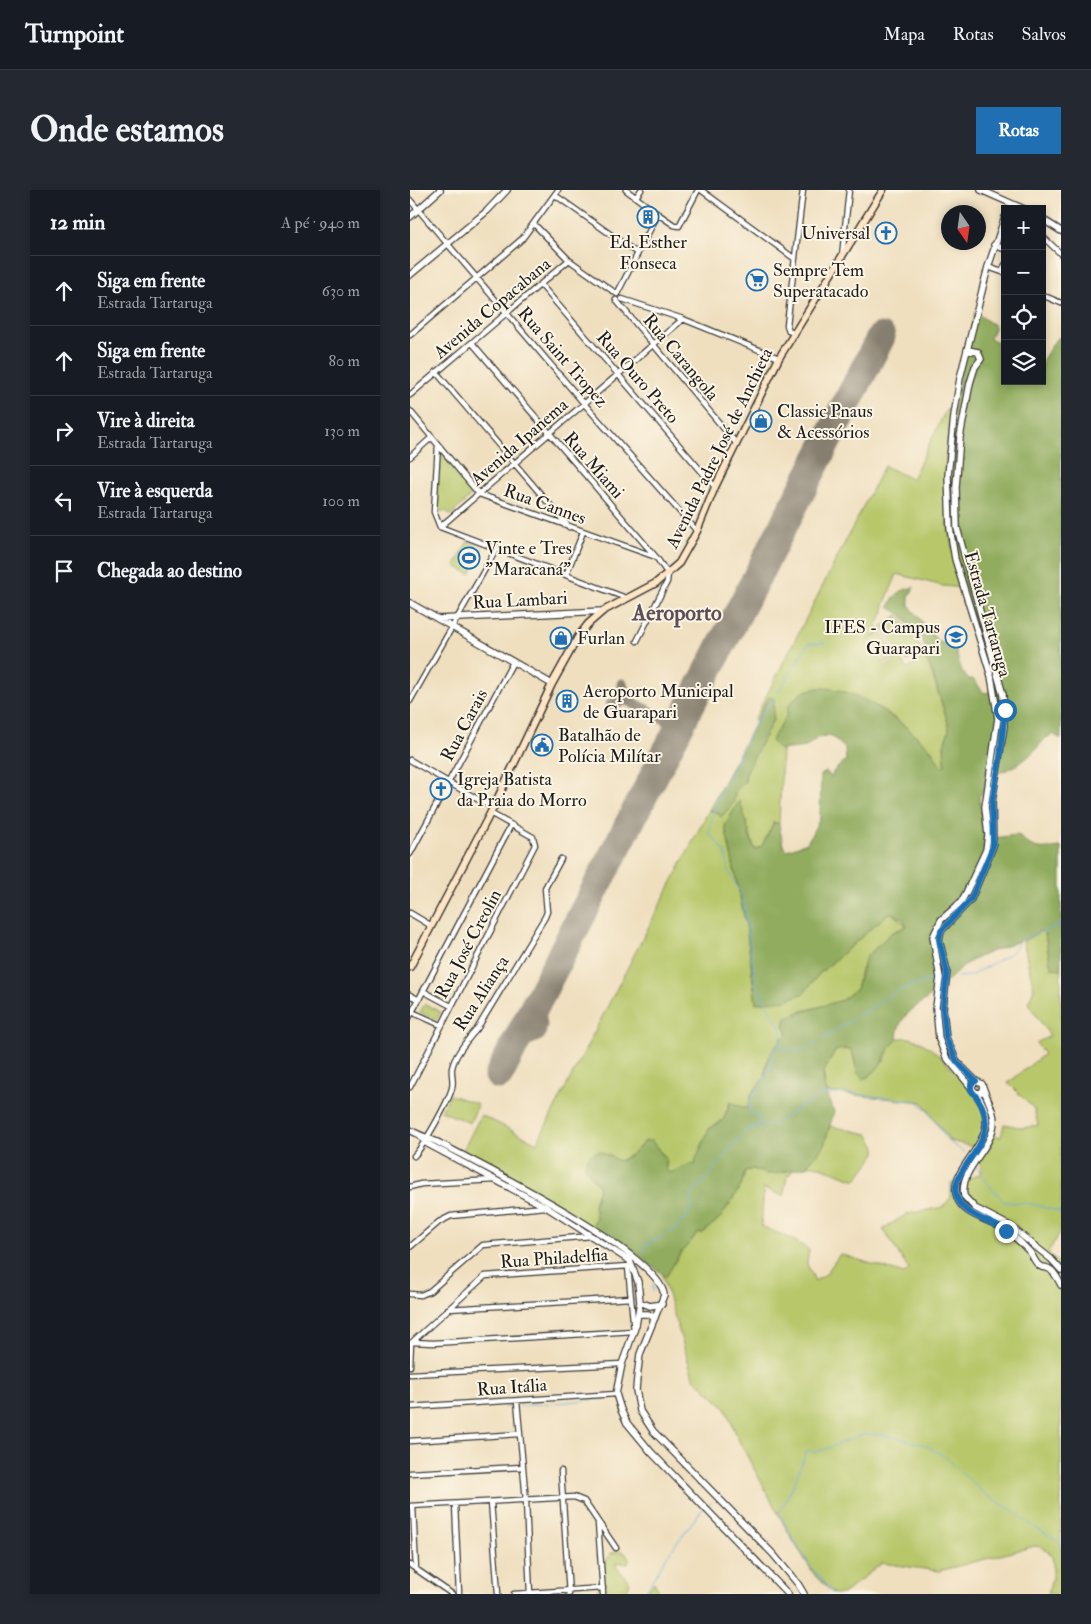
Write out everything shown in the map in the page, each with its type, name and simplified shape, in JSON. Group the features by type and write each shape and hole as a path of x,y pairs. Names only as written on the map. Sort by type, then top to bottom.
{"main road":[{"name":"Avenida Padre José de Anchieta","path":"410,967 491,810 552,684 578,637 588,624 603,611 628,599 668,574 684,556 697,531 714,486 779,358 885,190"}],"street":[{"path":"410,217 440,190"},
{"path":"410,276 487,211 507,190"},
{"path":"410,335 516,246 558,190"},
{"path":"626,190 674,225 679,226 700,190 795,258"},
{"path":"636,197 641,190"},
{"path":"795,334 789,331 787,324 803,190"},
{"path":"842,256 849,190"},
{"path":"981,190 1013,205"},
{"path":"988,190 1013,205"},
{"path":"555,195 637,253"},
{"name":"Rua Saint Tropez","path":"410,200 584,404 697,531"},
{"path":"658,214 637,253 619,298 683,319 779,358"},
{"path":"1046,222 1061,231"},
{"name":"Rua Carangola","path":"534,224 569,260 619,298 626,311 653,345 736,443"},
{"name":"Estrada Tartaruga","path":"971,1087 952,1066 939,1039 936,1007 940,978 933,944 937,926 964,897 986,850 988,835 985,807 998,718 991,676 956,559 950,528 948,474 952,426 960,378 994,245 1001,229"},
{"path":"1046,240 1061,254"},
{"path":"994,245 1001,248"},
{"name":"Avenida Copacabana","path":"410,395 436,372 473,344 569,260"},
{"path":"988,267 1001,272"},
{"name":"Rua Ouro Preto","path":"541,284 714,486"},
{"path":"1046,297 1061,303"},
{"name":"Avenida Ipanema","path":"440,527 683,319"},
{"name":"Rua Miami","path":"473,344 656,557"},
{"name":"Estrada Tartaruga","path":"968,350 976,351 980,356 979,364 975,368 960,437 956,487 957,528 962,554 1003,695 1004,726 992,802 993,846 971,899 941,931 939,940 947,971 943,1009 946,1038 957,1062 976,1081"},
{"path":"436,372 570,527"},
{"name":"Rua Cannes","path":"410,411 480,494 656,557"},
{"path":"410,457 432,437"},
{"path":"438,445 434,512 440,527 628,599"},
{"path":"566,575 583,532"},
{"path":"410,701 497,548"},
{"path":"637,642 667,582 668,574 656,557"},
{"path":"411,606 438,619 552,684"},
{"name":"Rua Lambari","path":"438,619 603,611"},
{"name":"Rua Carais","path":"410,854 514,662"},
{"name":"Rua José Creolin","path":"410,760 449,782 533,837 535,845 410,1087"},
{"path":"441,1025 411,1014 512,825"},
{"name":"Rua Aliança","path":"414,1156 451,1090 453,1065 468,1036 477,1029 545,918 547,907 545,888 561,860"},
{"path":"410,913 430,925"},
{"path":"423,991 451,1006"},
{"path":"410,995 419,1000"},
{"path":"1061,1270 1051,1258 1004,1222 975,1208 964,1196 964,1179 989,1141 994,1122 981,1082 976,1081 971,1087 986,1112 986,1125 982,1140 957,1181 957,1196 970,1212 1006,1231 1028,1250 1040,1266 1046,1267 1058,1278 1061,1285"},
{"path":"976,1093 981,1092 983,1088"},
{"path":"410,1130 546,1207 593,1236 629,1264 636,1276 640,1302 639,1314 622,1364 616,1397 627,1423 651,1452 788,1594"},
{"path":"425,1139 501,1176 628,1252 656,1277 663,1289 662,1304 638,1360 636,1390 640,1411 653,1432 773,1554 804,1594"},
{"path":"410,1187 497,1179"},
{"path":"410,1247 439,1222 451,1216 546,1207"},
{"path":"410,1294 421,1295 430,1291 483,1245 593,1236"},
{"path":"1036,1261 1044,1253"},
{"path":"1046,1267 1051,1258"},
{"path":"629,1264 634,1331"},
{"name":"Rua Philadelfia","path":"411,1343 484,1276 629,1264"},
{"path":"448,1309 631,1298"},
{"path":"640,1302 650,1306 662,1304"},
{"path":"639,1314 648,1314 655,1318"},
{"path":"410,1366 411,1343 634,1331"},
{"path":"410,1374 622,1364"},
{"name":"Rua Itália","path":"410,1407 616,1397"},
{"path":"517,1401 526,1501 530,1594"},
{"path":"410,1441 519,1434"},
{"path":"410,1473 523,1467"},
{"path":"561,1471 569,1592"},
{"path":"416,1570 411,1506 574,1497 584,1501 616,1548"},
{"path":"491,1502 498,1594"},
{"path":"455,1504 459,1594"},
{"path":"514,1594 603,1591 598,1522"},
{"path":"410,1566 452,1594"}],"green space":[{"path":"975,312 995,326 990,338 1001,344 1001,385 1046,385 1046,355 1056,339 1061,337 1061,739 1053,734 1045,739 1020,763 1008,770 989,774 986,787 979,797 986,839 1016,835 1033,847 1061,847 1061,969 1051,968 1045,934 1042,931 979,957 962,967 932,995 911,1010 901,1023 897,1040 879,1067 869,1076 863,1079 857,1072 852,1050 847,1048 835,1051 823,1073 824,1084 834,1112 823,1148 805,1167 774,1174 767,1174 753,1169 745,1171 741,1186 721,1217 703,1233 698,1233 679,1255 666,1277 629,1248 592,1227 596,1217 594,1205 599,1187 585,1167 587,1158 599,1151 619,1161 631,1155 645,1141 652,1141 666,1159 666,1170 670,1173 690,1164 696,1165 695,1161 709,1129 723,1120 731,1102 747,1109 752,1093 765,1077 768,1057 782,1038 788,1034 784,1025 786,1017 842,1000 856,989 866,957 891,933 907,926 903,920 890,912 819,974 804,993 786,1000 756,1003 746,925 725,826 739,801 755,850 762,846 774,822 779,824 783,845 787,850 807,843 820,818 821,775 826,772 832,777 833,772 846,760 845,748 830,735 817,738 806,747 780,750 771,741 787,715 788,706 802,693 817,688 834,689 852,695 870,703 904,726 931,750 943,766 945,765 944,745 949,730 948,723 931,669 924,657 925,645 900,614 889,607 898,593 914,587 909,597 909,605 938,642 953,644 962,671 968,679 973,679 984,693 992,692 989,671 953,552 946,512 945,487 948,436"},
{"path":"947,408 953,411 946,467 946,511 965,588 943,586 897,574 884,605 884,612 877,624 879,632 866,642 887,667 898,658 908,669 924,657 929,664 948,723 949,730 944,745 945,765 940,764 913,733 877,707 836,691 819,688 787,715 771,741 782,750 779,824 774,822 762,846 755,850 739,801 725,826 746,925 756,1003 804,993 819,974 890,912 907,926 891,933 861,969 856,990 842,1000 832,1004 797,1012 784,1025 788,1034 766,1064 765,1077 752,1093 747,1109 730,1102 723,1120 709,1129 696,1165 670,1173 666,1170 664,1155 645,1141 631,1155 619,1161 607,1154 589,1173 599,1187 594,1205 596,1217 592,1227 461,1154 481,1115 537,1143 709,810 718,814 731,806 736,790 773,720 774,704 766,701 756,721 754,720 884,466 912,479"},
{"path":"440,451 475,492 451,515 446,511 436,511"},
{"name":"Vinte e Tres \"Maracaná\"","path":"468,541 483,549 470,574 455,566"},
{"path":"898,615 923,651 907,661 881,627"},
{"path":"881,632 898,656 887,663 869,640"},
{"path":"769,697 774,699 773,720 746,773 745,782 736,790 733,804 721,817 716,811 709,810"},
{"path":"1042,931 1045,934 1051,967 1061,969 1061,1231 1048,1252 1061,1265 1061,1594 1048,1594 1053,1571 1052,1557 1043,1548 1035,1546 939,1571 882,1563 843,1594 834,1594 816,1577 792,1539 739,1441 726,1409 693,1377 662,1275 666,1276 679,1255 698,1232 703,1233 721,1217 741,1186 745,1171 752,1169 767,1174 793,1170 787,1177 783,1196 764,1188 761,1226 792,1239 809,1250 807,1264 815,1281 826,1274 840,1254 904,1274 909,1270 883,1229 907,1214 943,1207 951,1197 951,1183 962,1182 982,1173 980,1162 972,1153 974,1147 950,1141 922,1102 827,1092 824,1074 827,1063 829,1058 838,1049 852,1050 857,1072 885,1060 890,1046 898,1039 908,1038 918,1041 939,1055 975,1096 984,1113 982,1133 1001,1137 1004,1124 1023,1128 1038,1125 1034,1109 1008,1083 1044,1054 1036,1043 1050,1036 1028,1003 1034,989 1023,941"},
{"path":"425,1004 441,1012 436,1020 420,1012"},
{"path":"450,1095 478,1104 470,1123 441,1111"},
{"path":"830,1126 868,1134 876,1147 876,1153 856,1180 815,1165 805,1167 823,1148"},
{"path":"622,1551 629,1559 627,1564 617,1562 616,1566 630,1583 625,1594 596,1594 604,1564 611,1553"},
{"path":"654,1582 659,1592 644,1594"}],"waterway":[{"path":"643,1253 646,1245 678,1228 691,1209 691,1194 702,1184 744,1132 760,1123 757,1116 750,1112 748,1104 770,1069 772,1050 778,1047 782,1031 756,985 743,898 729,871 725,852 709,833 715,806 753,726 775,697 809,643 825,643"},
{"path":"958,977 970,976 1013,952 1019,941 1061,924"},
{"path":"779,1047 794,1051 809,1048 898,990 936,978"},
{"path":"750,1129 772,1125 821,1095 845,1093 917,1101 928,1111 948,1141 964,1152"},
{"path":"976,1166 987,1183 1004,1202 1032,1204 1061,1212"},
{"path":"653,1284 653,1291"},
{"path":"520,1406 614,1398"},
{"path":"833,1594 810,1566 779,1514 806,1452 809,1450 815,1453 864,1434 884,1435 925,1445 944,1456 986,1495 1011,1509 1025,1521 1061,1543"},
{"path":"706,1506 712,1502"},
{"path":"644,1594 667,1556 703,1508"}],"taxiway":[{"path":"622,684 627,700"},
{"path":"611,704 627,700 667,720 671,734 668,748"},
{"path":"667,720 680,716 691,705"},
{"path":"518,1038 529,1040 540,1035 542,1025 539,1004 545,987"}],"runway":[{"path":"499,1075 881,337"}],"place":[{"name":"Ed. Esther Fonseca","path":"648,217"},
{"name":"Universal","path":"886,233"},
{"name":"Sempre Tem Superatacado","path":"757,280"},
{"name":"Classic Pnaus & Acessórios","path":"761,421"},
{"name":"Vinte e Tres \"Maracaná\"","path":"469,558"},
{"name":"IFES - Campus Guarapari","path":"956,637"},
{"name":"Furlan","path":"561,638"},
{"name":"Aeroporto Municipal de Guarapari","path":"567,701"},
{"name":"Batalhão de Polícia Milítar","path":"542,745"},
{"name":"Igreja Batista da Praia do Morro","path":"441,789"}],"district":[{"name":"Aeroporto","path":"677,612"}],"route":[{"path":"1005,710 1000,758 992,802 994,838 990,858 971,899 941,931 939,940 947,971 943,1009 946,1038 957,1062 976,1081 971,1084 971,1090 980,1098 986,1112 985,1132 957,1181 957,1196 964,1208 1006,1231"}]}
